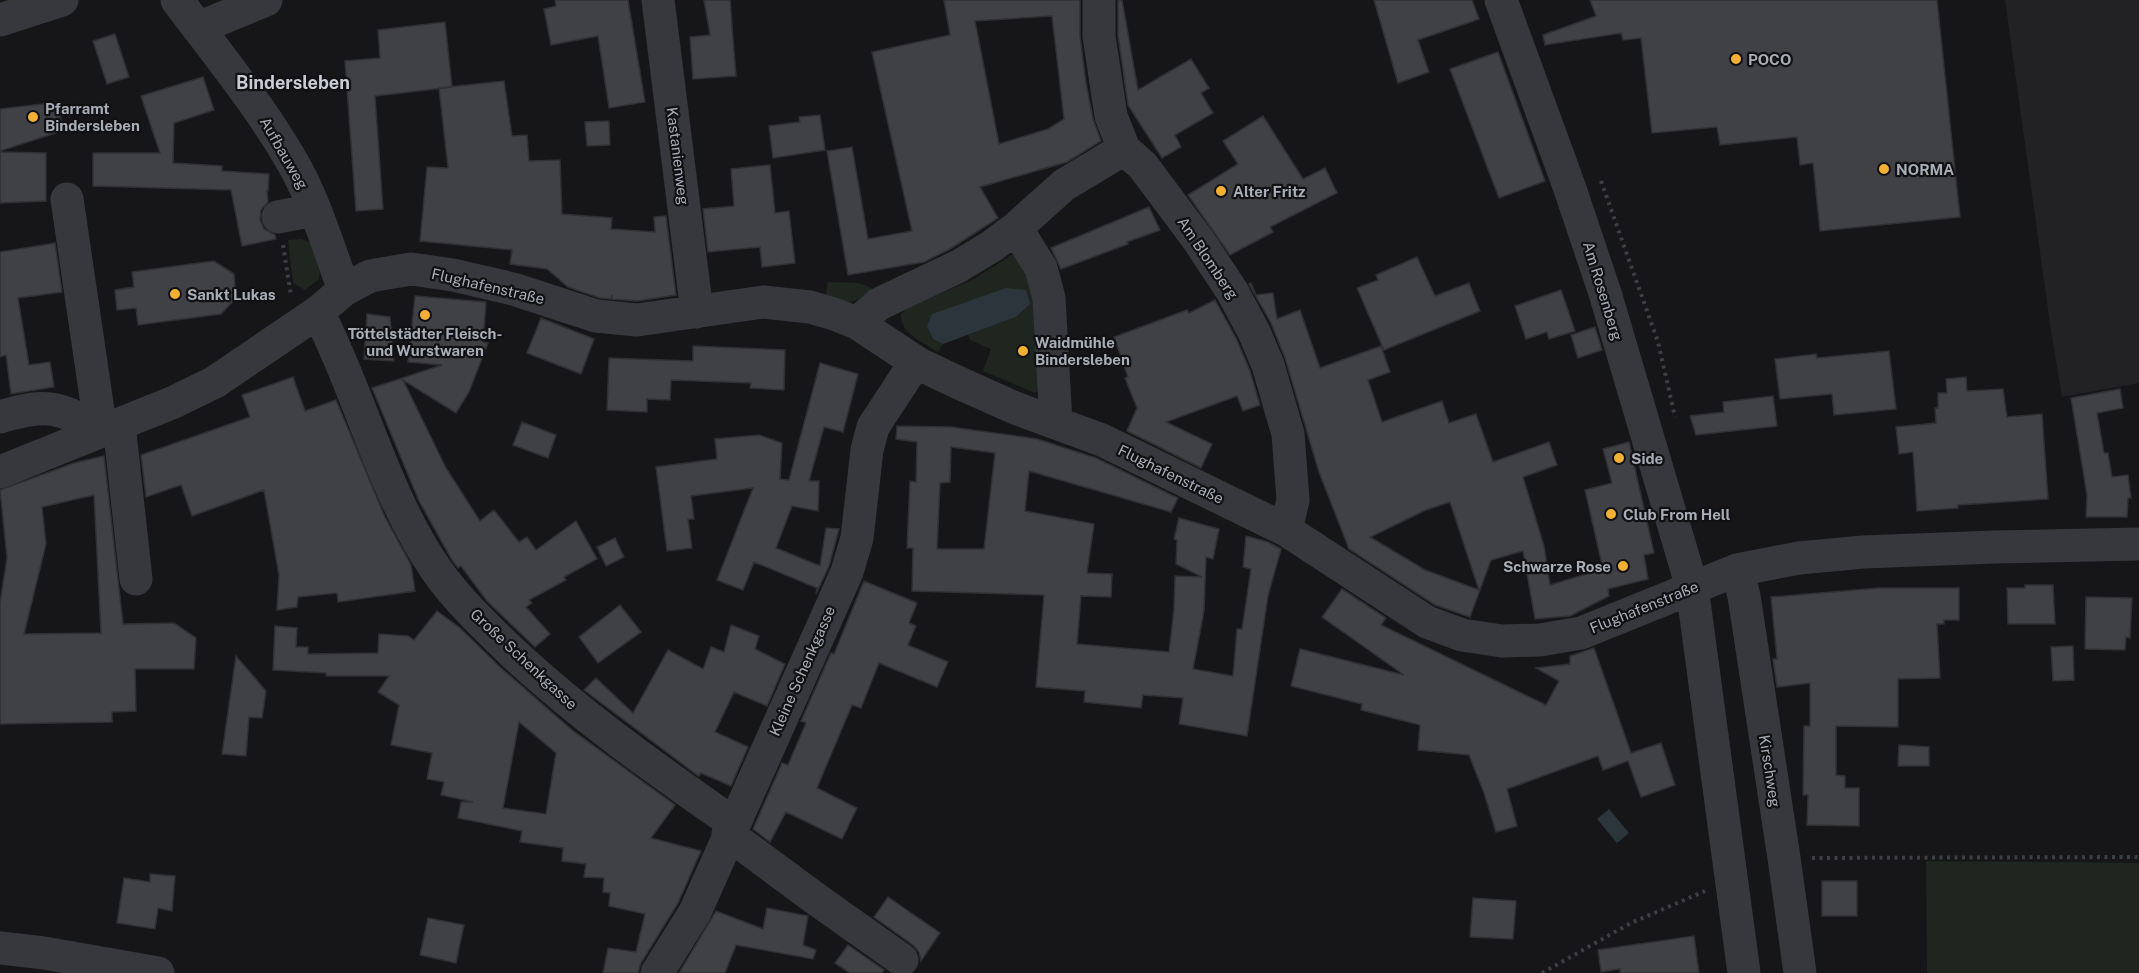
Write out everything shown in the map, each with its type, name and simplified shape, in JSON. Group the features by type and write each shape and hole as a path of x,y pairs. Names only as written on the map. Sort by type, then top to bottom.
{"street":[{"path":"0,20 62,0"},
{"name":"Aufbauweg","path":"177,0 260,111 291,159 314,210 344,290"},
{"path":"198,28 266,0"},
{"name":"Kastanienweg","path":"658,0 697,312"},
{"name":"Am Blomberg","path":"1099,0 1100,36 1111,116 1124,149 1143,166 1232,291 1254,332 1268,365 1288,434 1293,500 1286,530"},
{"name":"Am Rosenberg","path":"1501,0 1569,186 1605,293 1692,587"},
{"path":"857,323 879,304 959,266 992,246 1064,185 1124,149"},
{"path":"67,199 136,579"},
{"path":"278,217 314,210"},
{"path":"1016,228 1041,268 1048,298 1056,423"},
{"name":"Flughafenstraße","path":"0,472 174,402 214,382 307,320 344,290 370,276 411,269 453,275 513,289 596,316 637,320 763,302 810,307 857,323 919,364 1015,408 1102,440 1286,530 1428,622 1462,634 1502,641 1540,640 1581,633 1737,570 1799,558 1863,552 2139,544"},
{"name":"Große Schenkgasse","path":"307,320 333,342 373,442 406,516 437,571 481,623 557,693 902,960"},
{"name":"Kleine Schenkgasse","path":"657,973 694,912 847,572 857,538 867,450 873,427 909,372 919,364"},
{"path":"0,417 46,407 110,428"},
{"name":"Kirschweg","path":"1737,570 1744,596 1800,973"},
{"path":"1692,587 1744,973"},
{"path":"0,948 44,953 158,973"}],"path":[{"path":"278,217 307,320"},
{"path":"1784,858 2139,857"},
{"path":"1542,973 1631,922 1732,879"}],"shaded area":[{"path":"2005,0 2139,0 2139,383 2062,397"},
{"path":"301,239 312,243 320,269 319,279 305,290 293,283 288,240"},
{"path":"1016,252 1032,272 1040,389 1035,393 983,371 991,349 970,340 968,335 1016,317 933,339 943,344 938,352 908,332 904,327 901,314 910,307 974,279"},
{"path":"828,282 865,285 874,291 851,302 833,301 825,299"},
{"path":"1006,288 1026,290 1030,304 1016,317 943,344 933,339 927,326 932,314"},
{"path":"1609,809 1629,833 1617,843 1597,819"},
{"path":"1926,861 2139,863 2139,973 1927,973"}],"building":[{"path":"555,0 628,0 645,102 609,108 598,36 551,45 544,9 556,6"},
{"path":"704,0 730,0 736,76 693,79 690,37 710,35"},
{"path":"944,0 1080,0 1080,36 1086,83 1093,119 1101,141 1067,162 980,187 998,218 950,249 924,262 848,275 827,151 852,147 868,239 912,231 872,52 950,35","holes":["1052,16 1064,119 1048,129 999,144 975,21"]},
{"path":"1118,0 1122,0 1138,90 1191,59 1209,88 1201,93 1213,113 1175,135 1181,147 1162,158 1128,105 1118,35"},
{"path":"1374,0 1472,0 1479,19 1418,40 1429,72 1398,83"},
{"path":"1590,0 1937,0 1960,217 1820,231 1813,163 1800,165 1797,137 1720,145 1717,127 1652,133 1641,38 1623,40 1621,33 1545,45 1543,35 1596,16"},
{"path":"445,22 452,87 375,96 383,209 356,211 345,61 380,58 378,30"},
{"path":"115,34 129,77 107,84 93,41"},
{"path":"1498,52 1545,181 1499,198 1450,69"},
{"path":"203,77 214,110 174,123 173,163 222,166 222,171 269,174 268,202 261,210 260,220 264,229 275,235 276,239 242,246 231,190 93,186 93,153 160,153 141,96"},
{"path":"504,81 512,136 527,135 529,161 560,160 562,214 612,218 611,229 655,232 654,217 666,216 676,295 637,301 612,299 612,295 611,299 600,298 568,287 547,269 510,264 512,250 420,241 427,167 448,168 439,88"},
{"path":"59,102 62,131 0,151 0,109"},
{"path":"820,115 825,150 773,158 769,126 800,122 799,117"},
{"path":"1263,116 1303,179 1325,168 1337,193 1270,227 1273,232 1230,255 1188,195 1238,164 1223,141"},
{"path":"609,121 610,145 587,146 585,122"},
{"path":"0,152 46,153 46,201 0,203"},
{"path":"770,165 775,213 789,211 795,263 762,267 760,247 708,252 703,209 734,206 731,169"},
{"path":"1149,207 1160,230 1061,269 1051,248"},
{"path":"55,243 62,292 18,298 29,365 50,362 54,387 11,394 6,355 0,357 0,252"},
{"path":"1417,257 1435,296 1469,283 1480,311 1384,350 1357,288 1378,280 1376,275"},
{"name":"Sankt Lukas","path":"214,261 234,274 236,298 221,314 138,325 136,308 117,310 115,290 134,287 132,272"},
{"path":"1251,283 1256,295 1273,293 1277,319 1300,310 1320,368 1381,346 1390,372 1368,380 1382,422 1442,401 1449,423 1476,414 1493,462 1549,442 1557,465 1523,477 1544,546 1550,585 1603,569 1585,490 1612,483 1603,449 1629,442 1654,553 1644,555 1648,579 1608,589 1609,596 1570,616 1535,619 1523,551 1491,560 1470,617 1435,605 1349,549 1319,472 1285,358 1271,323 1249,284","holes":["1450,502 1479,590 1425,570 1370,537 1426,510"]},
{"path":"1561,290 1575,331 1549,339 1547,332 1526,339 1515,306"},
{"path":"415,296 486,302 483,342 488,343 469,392 456,413 403,380 446,468 480,521 494,510 519,542 527,537 536,550 576,521 597,559 564,577 566,580 529,600 532,603 526,607 550,634 535,647 487,601 461,566 458,568 452,560 419,501 372,388 442,365 408,362"},
{"path":"1215,300 1237,340 1250,371 1260,405 1243,411 1237,396 1166,422 1212,444 1201,468 1127,431 1137,408 1125,378 1128,377 1114,337 1187,310 1189,313"},
{"path":"367,314 390,317 394,361 364,359"},
{"path":"541,318 594,339 581,374 527,353"},
{"path":"1595,327 1602,350 1578,358 1571,335"},
{"path":"693,346 785,350 784,390 750,388 751,383 671,380 670,400 647,399 647,412 607,410 609,358 693,361"},
{"path":"1889,351 1896,409 1834,415 1832,394 1780,399 1775,359 1816,354 1817,358"},
{"path":"820,363 858,374 843,432 824,427 809,481 819,481 818,511 792,506 776,548 820,566 826,528 839,529 829,566 816,594 817,588 754,562 743,590 717,580 753,488 691,496 694,519 688,519 692,548 667,551 656,467 717,459 715,439 759,435 782,443 780,479 789,480"},
{"path":"293,377 305,411 336,400 385,517 411,565 415,591 338,602 337,593 298,597 297,607 277,610 279,575 264,490 192,516 181,485 146,497 141,455 250,417 242,395"},
{"path":"1966,377 1967,391 2003,389 2007,417 2042,414 2048,499 1958,505 1958,508 1917,511 1913,452 1899,454 1896,427 1936,423 1935,408 1938,408 1938,393 1947,393 1946,379"},
{"path":"2120,389 2123,408 2097,413 2104,453 2108,453 2112,477 2128,475 2131,498 2128,498 2127,517 2086,517 2087,495 2071,398"},
{"path":"1773,396 1777,426 1696,435 1690,416 1724,412 1723,402"},
{"path":"522,422 556,435 548,458 513,445"},
{"path":"897,426 951,427 1037,439 1096,458 1178,498 1171,512 1029,471 1025,511 1094,524 1087,573 1112,574 1111,597 1081,596 1077,644 1169,652 1175,576 1202,577 1176,564 1177,540 1174,539 1179,518 1219,529 1213,559 1206,557 1204,611 1193,669 1233,676 1237,629 1242,629 1251,569 1243,567 1246,536 1268,542 1281,549 1268,596 1247,736 1179,724 1183,698 1143,695 1141,708 1084,702 1085,691 1036,687 1044,595 912,591 913,548 907,548 910,481 916,482 917,442 896,439","holes":["951,447 995,453 984,549 937,549 940,483 950,482"]},
{"path":"104,456 123,624 174,623 196,638 194,669 135,669 136,711 112,712 112,722 0,724 0,603 7,558 0,490 74,463","holes":["94,495 101,633 24,634 46,544 42,507"]},
{"path":"615,538 624,557 606,566 597,547"},
{"path":"864,581 917,603 909,623 916,626 908,645 948,662 937,687 879,663 861,708 852,705 817,788 857,808 842,839 786,812 770,842 753,829 782,763 788,765 806,723 801,721 831,653 834,654"},
{"path":"2025,585 2053,585 2055,624 2008,624 2007,588 2025,588"},
{"path":"1879,588 1959,588 1959,620 1944,620 1944,624 1937,624 1940,678 1898,679 1898,727 1836,726 1836,775 1845,776 1845,788 1859,788 1859,826 1807,825 1808,795 1803,795 1804,726 1810,726 1810,683 1777,687 1773,659 1777,659 1771,597"},
{"path":"1342,589 1386,618 1381,625 1546,705 1559,681 1536,668 1570,664 1570,656 1594,648 1631,753 1661,743 1675,785 1641,797 1628,761 1603,770 1598,756 1507,789 1517,826 1496,832 1469,755 1418,750 1420,725 1361,710 1362,704 1291,686 1300,649 1404,675 1322,617"},
{"path":"2086,597 2132,598 2130,638 2126,637 2125,650 2085,649"},
{"path":"620,605 641,632 598,663 579,637"},
{"path":"437,611 460,628 501,668 572,730 675,805 651,838 701,851 678,903 641,963 638,973 603,973 608,948 636,952 645,914 609,906 610,893 603,892 604,878 584,877 586,864 562,861 563,848 520,842 522,831 458,818 461,802 473,802 441,795 444,782 427,779 432,753 391,745 399,705 378,692 389,676 326,676 326,673 273,670 275,626 297,628 296,647 308,647 308,654 378,653 379,634 408,636 414,640","holes":["519,722 556,753 546,814 503,808"]},
{"path":"731,625 759,636 755,649 785,664 767,706 734,692 715,732 748,747 731,786 701,773 697,775 584,690 596,678 633,713 668,650 703,669 711,647 724,652"},
{"path":"2073,646 2074,680 2053,681 2051,647"},
{"path":"236,656 266,691 262,718 249,717 246,756 222,754"},
{"path":"1899,745 1929,747 1929,766 1898,766"},
{"path":"150,874 175,876 172,911 158,908 155,929 117,923 124,878 150,882"},
{"path":"1822,881 1857,881 1857,916 1822,916"},
{"path":"888,897 940,933 921,961 919,952 913,945 874,917"},
{"path":"1473,898 1516,901 1513,939 1470,937"},
{"path":"767,908 808,916 803,945 816,950 813,959 736,945 725,973 679,973 716,911 763,929"},
{"path":"428,918 464,925 456,963 420,955"},
{"path":"1694,936 1699,973 1620,973 1620,969 1601,972 1598,950"},
{"path":"848,945 884,970 882,973 850,973 835,963"}],"place":[{"name":"POCO","path":"1736,59"},
{"name":"Pfarramt Bindersleben","path":"33,117"},
{"name":"NORMA","path":"1884,169"},
{"name":"Alter Fritz","path":"1221,191"},
{"name":"Sankt Lukas","path":"175,294"},
{"name":"Töttelstädter Fleisch- und Wurstwaren","path":"425,315"},
{"name":"Waidmühle Bindersleben","path":"1023,351"},
{"name":"Side","path":"1619,458"},
{"name":"Club From Hell","path":"1611,514"},
{"name":"Schwarze Rose","path":"1623,566"}],"district":[{"name":"Bindersleben","path":"293,82"}]}
